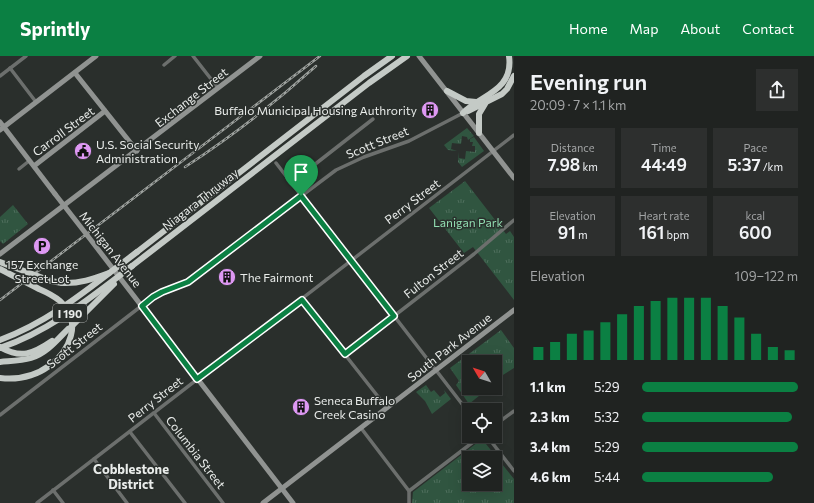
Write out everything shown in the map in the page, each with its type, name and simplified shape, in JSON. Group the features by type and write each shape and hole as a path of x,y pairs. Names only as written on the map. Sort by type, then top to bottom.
{"highway":[{"name":"Niagara Thruway","path":"0,340 36,324 54,314 392,56"},
{"name":"Niagara Thruway","path":"0,348 26,338 67,315 407,56"},
{"path":"463,113 468,108 495,93 505,83 510,71 509,56"},
{"path":"463,113 495,99 507,90 514,76"},
{"path":"447,91 466,101 478,102"},
{"path":"479,133 479,114 486,103"},
{"path":"0,262 51,281 69,284 86,281 111,272"},
{"path":"0,362 24,360 37,356 47,349 132,266"},
{"path":"0,269 58,299 67,309 72,326 71,338 68,346 55,362 35,374 26,377 11,379 0,378"},
{"path":"0,348 16,354 28,354 43,347 68,329"}],"street":[{"path":"0,76 26,56"},
{"path":"2,129 96,56"},
{"path":"164,64 176,56"},
{"path":"193,56 218,88"},
{"name":"Exchange Street","path":"0,254 260,56"},
{"path":"420,56 514,178"},
{"path":"10,68 36,102"},
{"path":"75,72 137,151"},
{"name":"Carroll Street","path":"34,166 105,111"},
{"name":"Scott Street","path":"0,415 153,297 188,282 341,167 409,141 463,113"},
{"path":"291,183 373,119"},
{"name":"Michigan Avenue","path":"0,122 2,129 30,160 293,503"},
{"name":"Perry Street","path":"36,503 154,414 197,379 302,300 351,260 494,152 514,135"},
{"path":"19,168 30,160"},
{"path":"276,163 462,404"},
{"name":"Fulton Street","path":"345,354 474,254 514,220"},
{"path":"302,300 387,408"},
{"name":"South Park Avenue","path":"263,503 514,310"},
{"path":"502,420 514,411"},
{"name":"Columbia Street","path":"154,414 223,503"},
{"path":"361,428 409,491 409,503"},
{"path":"130,432 185,503"},
{"path":"409,491 472,443"},
{"path":"492,443 514,471"},
{"path":"94,459 128,503"},
{"path":"53,490 63,503"}],"green space":[{"path":"467,128 474,136 468,140 467,137 462,136 461,144 452,143 451,149 457,151 448,150 444,145"},
{"path":"474,137 484,151 462,167 458,162 459,152 459,158 465,159 466,151 475,152 475,146 472,146 473,142 470,142 470,139"},
{"name":"Lanigan Park","path":"465,181 506,234 510,231 514,237 514,300 473,247 464,253 429,208"},
{"path":"13,205 28,224 3,244 0,241 0,217"},
{"path":"485,213 496,227 489,233 478,219"},
{"path":"501,330 514,348 514,368 502,376 502,355 467,355"},
{"path":"462,359 462,394 456,385 459,381 450,368"},
{"path":"426,385 431,392 434,390 440,397 445,393 444,390 451,399 432,414 425,401 416,392"},
{"path":"463,395 480,395 470,403 468,403"},
{"path":"477,443 485,443 492,451 466,451"},
{"path":"462,454 462,491 502,491 502,464 514,479 514,503 412,503 413,492"}],"railway":[{"path":"0,300 320,56"},
{"path":"185,167 252,119 316,66"}],"place":[{"name":"Buffalo Municipal Housing Authrority","path":"430,110"},
{"name":"U.S. Social Security Administration","path":"83,151"},
{"name":"157 Exchange Street Lot","path":"42,246"},
{"name":"The Fairmont","path":"227,277"},
{"name":"Seneca Buffalo Creek Casino","path":"301,407"}],"district":[{"name":"Cobblestone District","path":"131,476"}],"route":[{"path":"301,196 394,316 345,354 302,300 197,379 142,306 162,292 188,282 301,196"}]}
